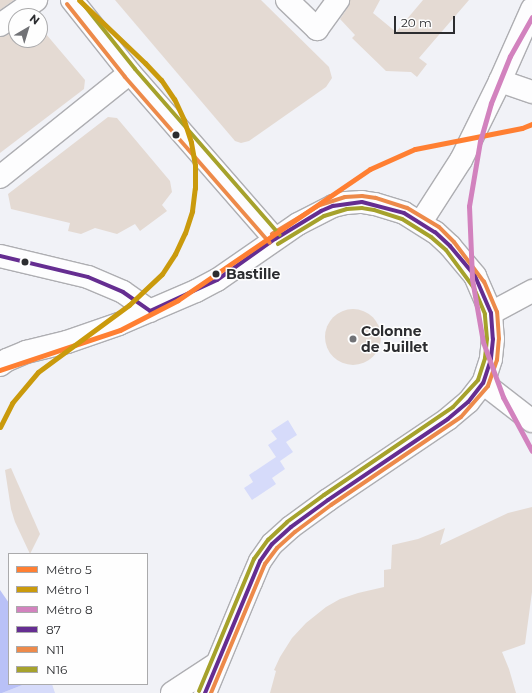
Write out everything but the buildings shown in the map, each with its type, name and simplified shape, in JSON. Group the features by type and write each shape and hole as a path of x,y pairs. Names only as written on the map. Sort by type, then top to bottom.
{"main road":[{"path":"0,25 36,0"},
{"path":"72,0 130,73 275,239"},
{"path":"287,0 317,29 338,0"},
{"path":"420,222 461,160 500,80 532,9"},
{"path":"0,177 130,73"},
{"path":"500,80 532,92"},
{"path":"0,365 7,360 26,352 67,342 119,324 217,280 275,239 321,211 346,203 362,202 382,206 404,213 420,222 450,246 479,284 491,313 493,339 491,359 483,383 468,402 448,419 291,527 272,544 260,561 205,693"},
{"path":"0,256 88,278 123,292 150,311"},
{"path":"491,313 532,291"},
{"path":"483,383 532,421"},
{"path":"172,693 216,664"}],"shaded area":[{"path":"288,420 297,435 286,442 293,452 280,461 285,469 272,478 276,484 252,500 244,488 253,482 249,475 276,457 268,445 277,439 271,431"},
{"path":"22,685 52,685 55,693 2,693"}],"water":[{"path":"0,590 8,602 8,685 22,685 0,693"}],"metro line":[{"name":"1","path":"0,427 12,403 38,372 129,305 162,274 175,254 185,233 192,211 195,188 195,165 191,142 184,120 174,99 161,80 145,63 79,0"},
{"name":"8","path":"532,17 510,56 491,103 480,141 469,206 472,279 483,342 503,397 532,451"},
{"name":"5","path":"0,370 120,330 178,300 370,169 415,149 522,128 532,124"}],"transit line":[{"name":"N16","path":"80,0 135,69 280,235"},
{"name":"N11","path":"67,4 125,77 270,243"},
{"name":"N11","path":"211,693 265,564 277,548 295,532 331,505 461,417 488,386 497,360 499,339 497,312 484,282 454,242 439,227 407,208 376,198 362,196 345,197 318,206 272,234"},
{"name":"87","path":"150,311 217,280 275,239 321,211 333,206 362,202 404,213 435,232 450,246 475,276 491,313 493,339 491,359 483,383 468,402 448,419 328,500 291,527 272,544 260,561 205,693"},
{"name":"N16","path":"199,691 254,559 268,540 287,522 324,495 453,407 478,380 485,358 487,339 485,314 474,288 446,250 431,237 402,219 374,210 362,208 347,209 324,216 278,244"},
{"name":"87","path":"0,256 88,277 123,292 150,311"}],"place":[{"name":"Bastille","path":"216,274"},
{"name":"Colonne de Juillet","path":"353,339"}]}
